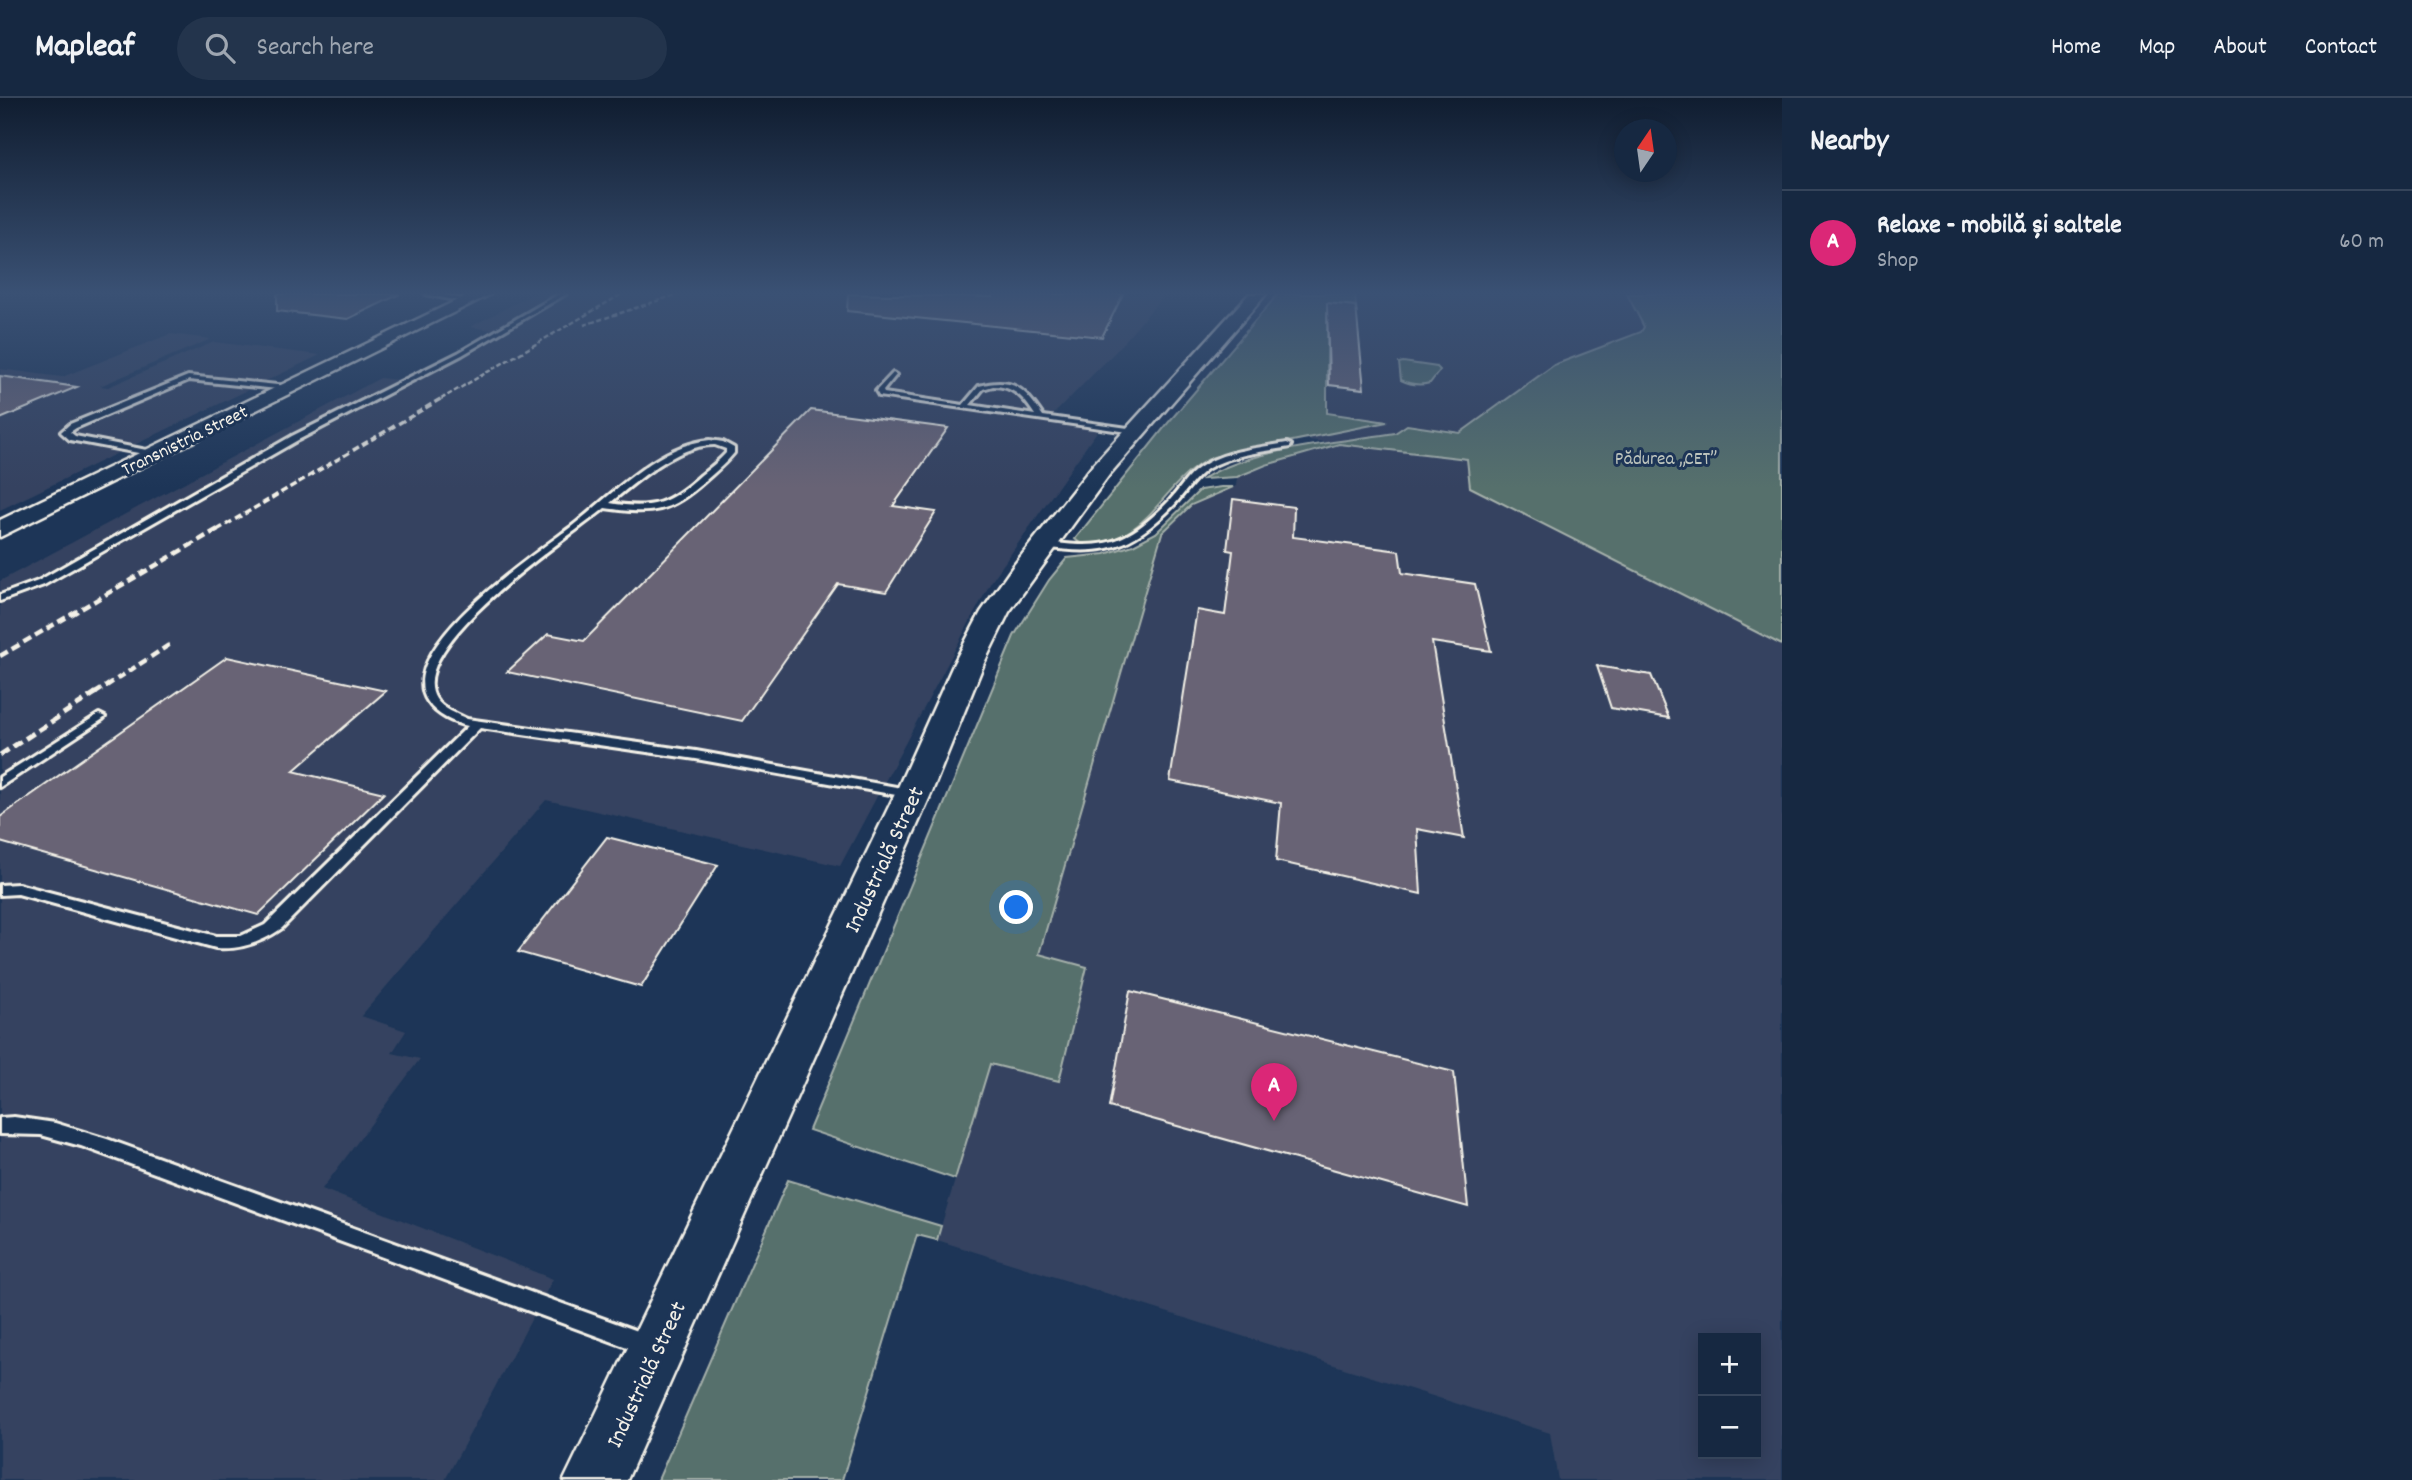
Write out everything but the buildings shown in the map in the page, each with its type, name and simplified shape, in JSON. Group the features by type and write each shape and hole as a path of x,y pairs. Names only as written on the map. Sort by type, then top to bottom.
{"street":[{"name":"Transnistria Street","path":"2,527 349,358"},
{"name":"Industrială Street","path":"595,1480 913,794 969,663 995,612 1044,544 1135,431 1200,358"}],"lane":[{"path":"0,598 41,583 295,438 451,358"},
{"path":"893,375 879,391 881,395 1135,431"},
{"path":"154,454 73,438 65,432 73,426 188,378 287,388"},
{"path":"964,408 981,387 1012,387 1023,391 1041,418"},
{"path":"604,505 636,510 661,509 674,502 725,459 730,448 715,443 689,447 670,457 604,505 468,615 432,662 426,686 432,702 442,712 477,724 696,755 913,794"},
{"path":"1044,544 1071,548 1117,544 1143,531 1192,477 1211,464 1287,445"},
{"path":"0,783 99,717"},
{"path":"0,890 18,889 216,942 247,941 261,936 277,924 477,724"},
{"path":"0,1126 15,1124 56,1130 107,1147 657,1348"}],"shaded area":[{"path":"108,358 165,358 100,386 108,387 175,358 313,358 0,510 0,369 62,377"},
{"path":"454,358 1109,358 1046,422 1098,430 991,582 840,866 546,800 361,1016 406,1031 392,1053 420,1059 322,1189 553,1279 445,1480 0,1480 0,581 380,378 407,381"},
{"path":"1244,358 1634,358 1470,487 1782,645 1782,1480 1558,1480 1550,1433 937,1240 990,1063 1059,1080 1039,955 1162,533 1191,505 1236,486 1237,477 1333,443 1188,425"}],"green space":[{"path":"1223,358 1327,358 1327,413 1387,422 1213,457 1194,468 1140,523 1125,534 1105,541 1081,544 1075,539"},
{"name":"Pădurea „CET”","path":"1571,358 1782,358 1782,645 1470,487 1467,459 1339,444 1266,465 1237,477 1203,479 1244,460 1295,448 1395,433 1407,425 1460,433 1554,365"},
{"path":"1399,363 1437,367 1440,370 1430,383 1412,384 1401,380"},
{"path":"1233,487 1191,505 1162,533 1039,954 1087,967 1059,1081 990,1064 955,1179 809,1130 1014,636 1049,580 1067,558 1105,554 1133,545 1156,533 1200,490"},
{"path":"788,1180 941,1226 937,1240 917,1235 842,1480 658,1480"}],"railway":[{"path":"441,399 511,358"},
{"path":"217,530 444,397"},
{"path":"0,656 220,528"},
{"path":"94,694 172,643"},
{"path":"0,755 97,692"}],"place":[{"name":"Relaxe - mobilă și saltele","path":"1274,1121"}]}
